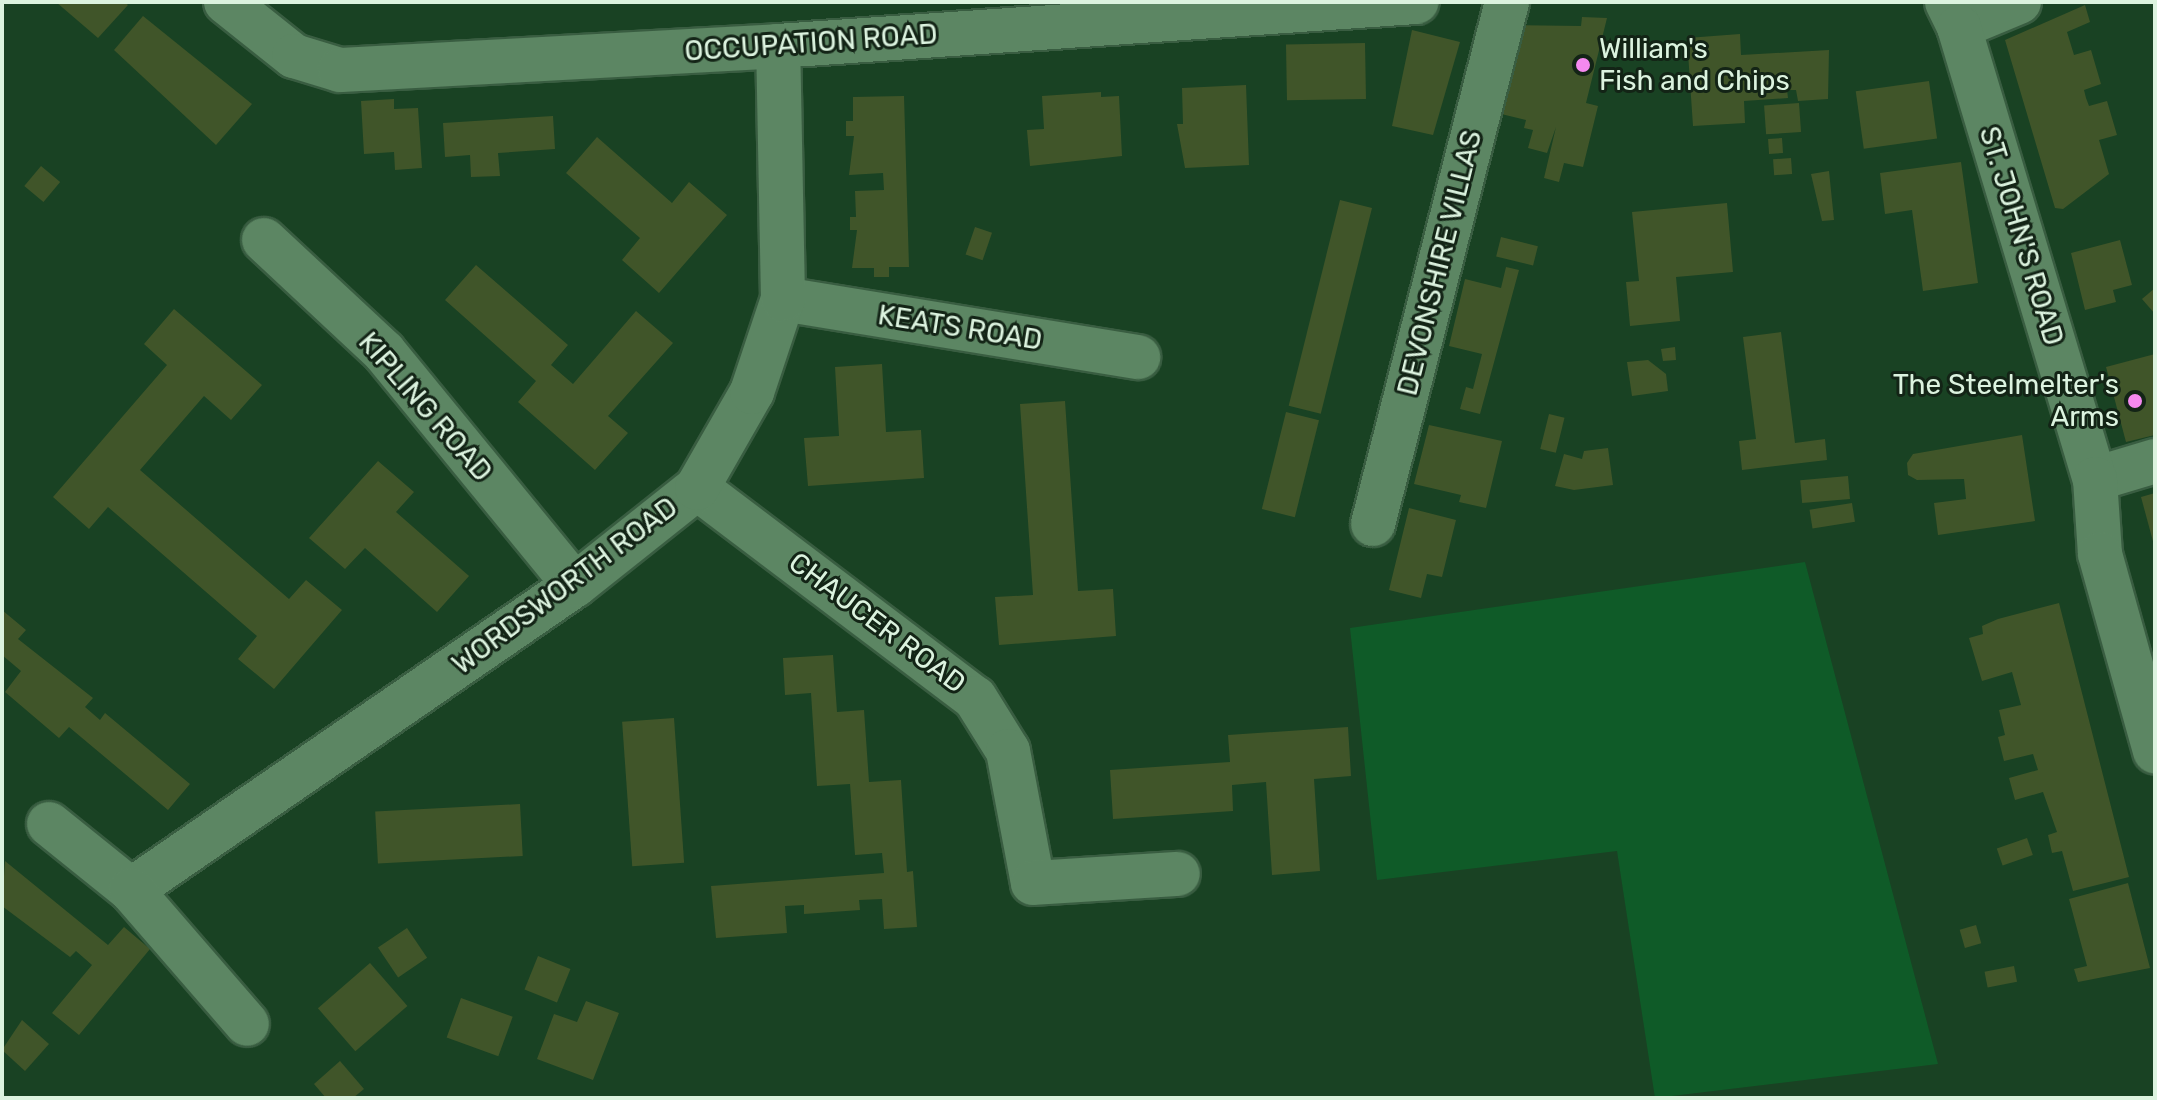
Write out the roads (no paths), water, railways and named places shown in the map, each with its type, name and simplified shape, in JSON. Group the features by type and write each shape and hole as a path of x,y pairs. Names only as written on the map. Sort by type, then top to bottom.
{"street":[{"name":"OCCUPATION ROAD","path":"226,2 294,56 340,70 778,46 1416,2"},
{"name":"DEVONSHIRE VILLAS","path":"1373,524 1507,2"},
{"path":"1953,15 2019,2"},
{"name":"ST. JOHN'S ROAD","path":"1953,15 2095,479 2100,554 2155,751"},
{"name":"WORDSWORTH ROAD","path":"131,890 575,585 697,488 752,392 783,299 778,46"},
{"name":"KIPLING ROAD","path":"264,240 384,352 575,585"},
{"name":"KEATS ROAD","path":"783,299 1138,357"},
{"path":"2095,479 2155,461"},
{"name":"CHAUCER ROAD","path":"697,488 975,698 1008,751 1033,883 1178,874"},
{"path":"49,824 131,890 247,1024"}],"place":[{"name":"William's Fish and Chips","path":"1583,65"},
{"name":"The Steelmelter's Arms","path":"2135,401"}]}
